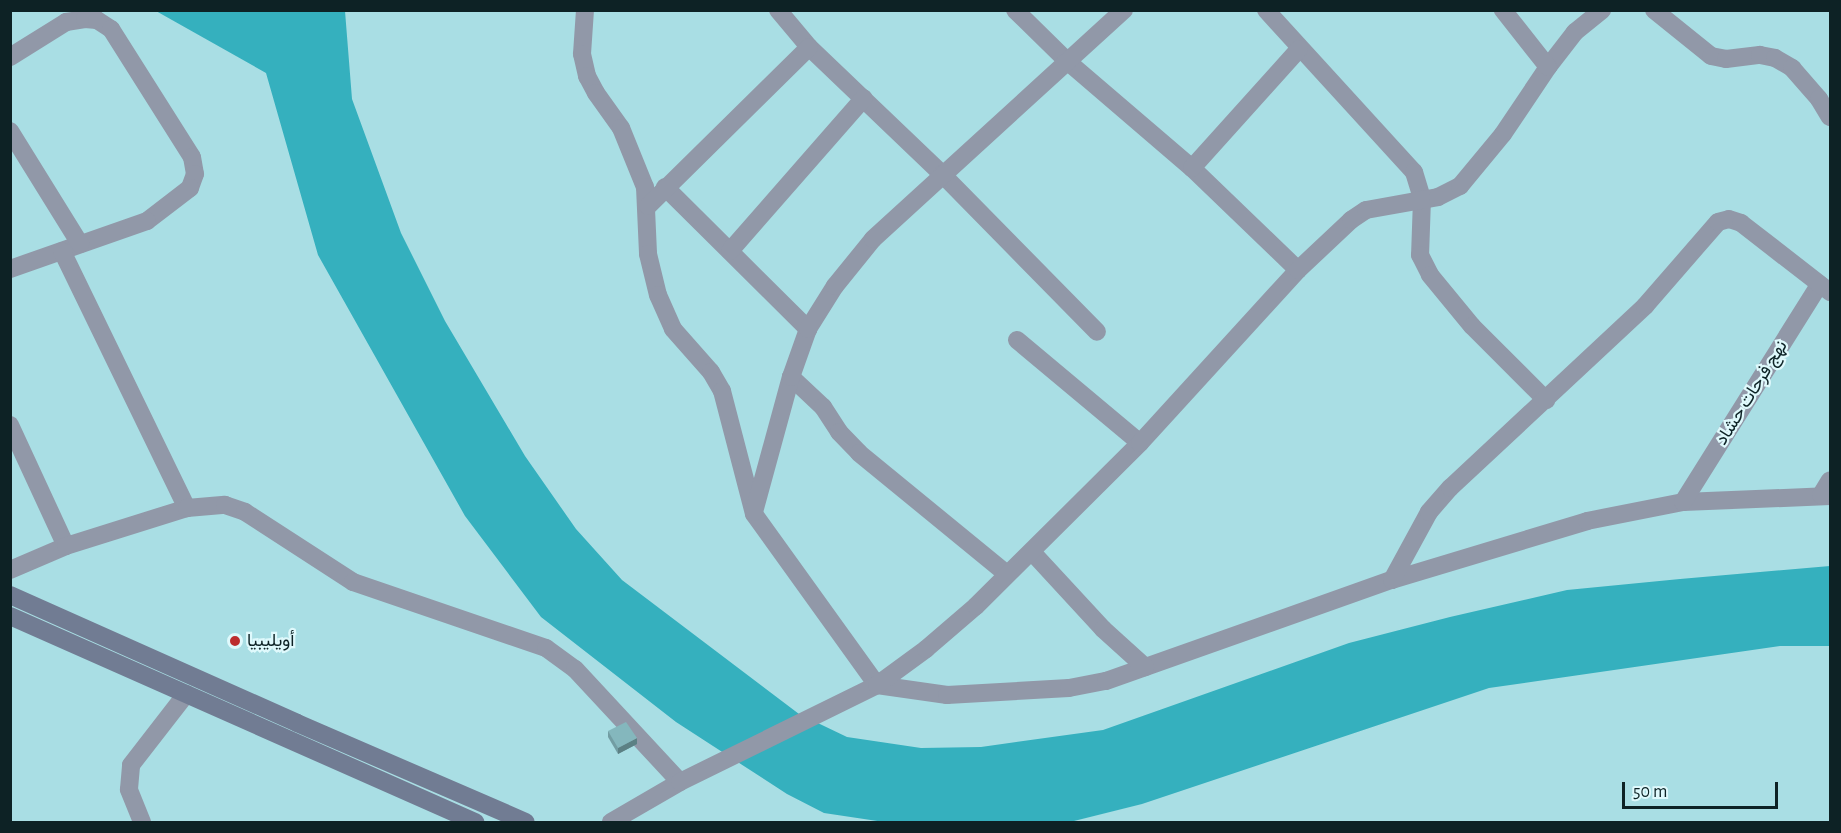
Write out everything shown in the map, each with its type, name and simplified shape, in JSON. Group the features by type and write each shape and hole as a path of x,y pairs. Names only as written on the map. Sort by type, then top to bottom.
{"main road":[{"path":"10,595 526,822"},
{"path":"10,616 475,822"}],"street":[{"path":"585,10 582,54 588,76 596,93 621,128 645,187 648,206 648,254 658,295 673,329 711,372 722,391 754,514 877,685 946,695 1069,688 1106,681 1392,580 1587,521 1683,502 1827,490"},
{"path":"778,10 809,47 942,174 1097,332"},
{"path":"1016,10 1067,60 1192,168 1298,270"},
{"path":"754,514 791,377 807,330 835,286 873,240 942,174 1124,10"},
{"path":"1266,10 1299,50 1414,172 1422,199 1420,255 1430,276 1472,326 1546,400"},
{"path":"1503,10 1548,67"},
{"path":"611,822 707,768 877,685 926,649 976,606 1140,443 1298,270 1351,220 1366,210 1451,192 1460,186 1503,134 1548,67 1575,32 1602,10"},
{"path":"1654,10 1711,56 1726,59 1760,55 1775,58 1792,68 1825,96 1830,117"},
{"path":"10,57 66,22 97,20 111,29 192,157 195,174 190,188 170,206 147,221 10,269"},
{"path":"648,206 664,187 809,47"},
{"path":"1192,168 1299,50"},
{"path":"730,251 864,98"},
{"path":"10,131 80,244"},
{"path":"664,187 807,330"},
{"path":"1392,580 1429,512 1450,488 1645,306 1718,222 1729,219 1741,223 1825,288"},
{"path":"62,250 187,508"},
{"name":"نهج فرحات حشاد","path":"1683,502 1825,288"},
{"path":"1017,340 1140,443"},
{"path":"791,377 823,407 839,432 859,453 1007,574"},
{"path":"10,425 66,546"},
{"path":"10,570 66,546 187,508 225,505 245,512 353,582 546,648 575,669 680,782"},
{"path":"1032,552 1103,629 1144,667"},
{"path":"142,822 129,789 131,765 186,694"}],"water":[{"path":"156,11 345,11 352,99 401,233 445,321 525,456 576,529 622,580 799,714 847,737 921,748 981,747 1103,730 1349,643 1567,590 1680,579 1830,566 1830,646 1780,646 1489,688 1142,804 1070,822 884,822 824,813 787,794 676,722 541,617 465,516 318,255 266,73"}],"building":[{"path":"626,722 637,738 618,748 608,731"}],"place":[{"name":"أويليبيا","path":"235,641"}]}
